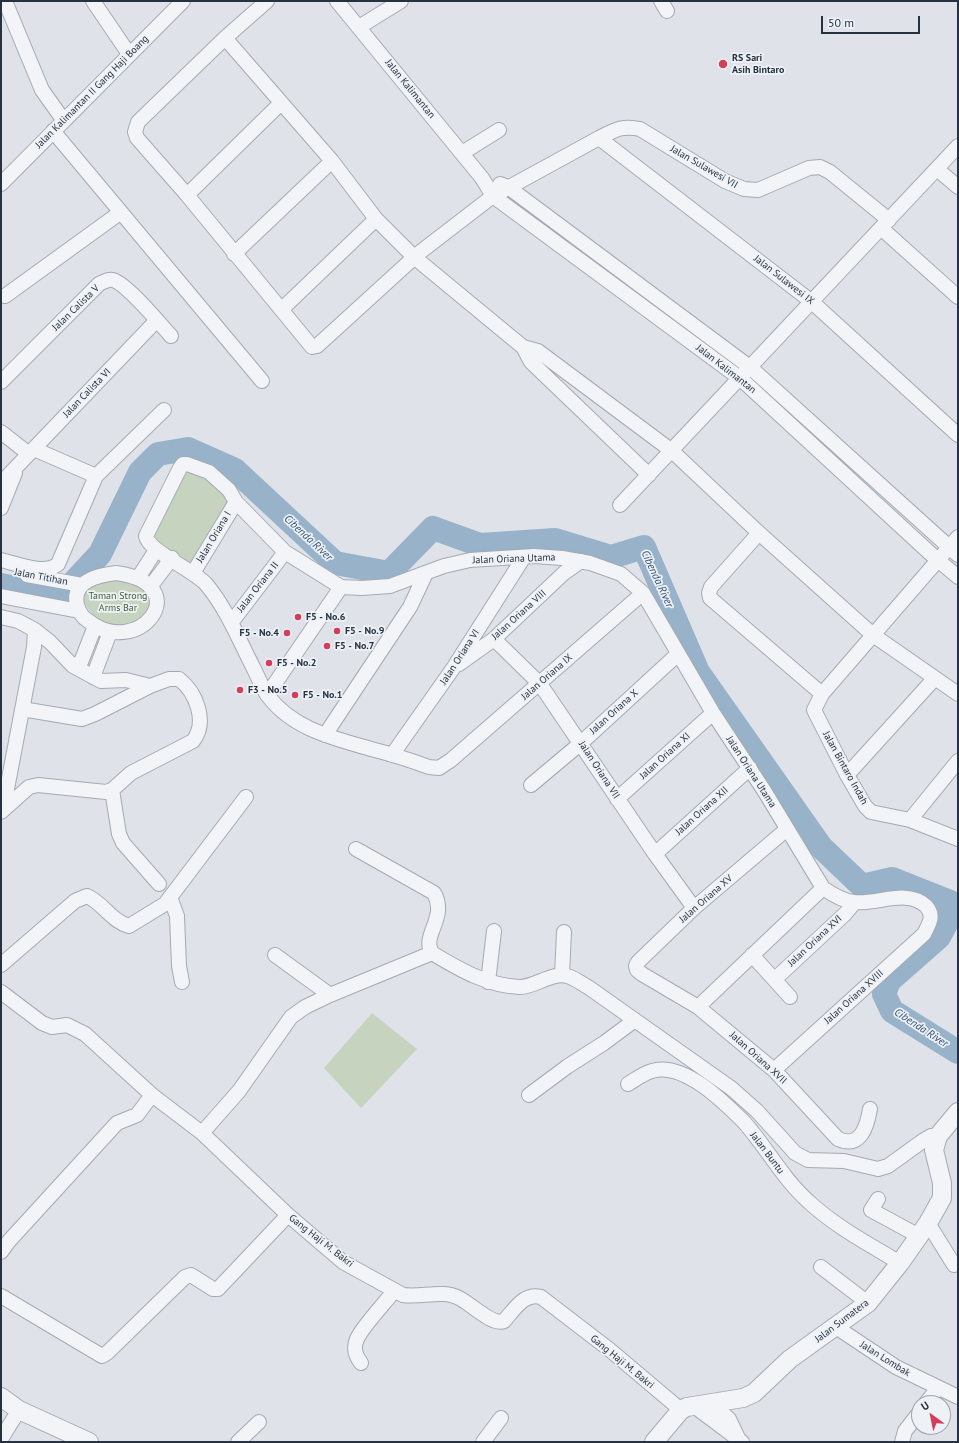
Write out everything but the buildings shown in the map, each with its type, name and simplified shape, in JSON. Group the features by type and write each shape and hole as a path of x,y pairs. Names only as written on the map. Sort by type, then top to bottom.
{"street":[{"path":"5,1 42,90 64,121"},
{"path":"93,1 129,54"},
{"name":"Jalan Kalimantan II Gang Haji Boang","path":"1,184 183,1"},
{"path":"267,1 225,38 138,122 136,132 137,138 187,195 312,347 317,346 414,257 493,196 599,138"},
{"name":"Jalan Kalimantan","path":"337,1 462,153 482,178 493,196 741,379 938,561 958,577"},
{"path":"359,28 401,1"},
{"path":"225,38 332,161 376,219 414,257 523,347 531,362 649,475"},
{"path":"187,195 281,102"},
{"name":"Jalan Sulawesi VII","path":"599,138 616,129 628,126 640,129 724,181 744,189 758,190 810,168 820,167 830,172 885,224 958,297"},
{"path":"462,153 499,130"},
{"path":"54,131 120,212 262,380"},
{"name":"Jalan Sulawesi IX","path":"599,138 812,302 958,434"},
{"path":"620,505 741,379 958,146"},
{"path":"234,254 332,161"},
{"path":"938,169 958,187"},
{"name":"Jalan Kalimantan","path":"482,178 508,187 751,368 955,546"},
{"path":"5,296 120,212"},
{"path":"282,310 376,219"},
{"name":"Jalan Calista V","path":"1,382 99,284 111,279 123,285 171,336"},
{"name":"Jalan Calista VI","path":"1,483 157,320"},
{"path":"523,347 538,351 672,451 873,635 958,694"},
{"path":"1,560 38,568 54,568 62,556 96,476 164,410"},
{"path":"1,432 31,452 96,476"},
{"name":"Jalan Oriana Utama","path":"156,550 147,542 146,536 183,464 192,465 209,472 229,490 236,502 285,552 341,587 362,588 390,586 426,574 444,566 470,560 524,557 562,558 581,561 621,574 642,593 713,713 750,768 823,888 836,897 854,902 900,898 913,900 925,905 930,912 931,921"},
{"name":"Jalan Calista VI","path":"1,508 18,466"},
{"name":"Jalan Oriana I","path":"193,573 236,502"},
{"path":"760,533 711,587 708,593 710,598 822,694 938,561 955,546"},
{"path":"138,578 156,550 172,558 193,573 205,584 219,602 231,622 267,695 282,712 303,726 324,735 392,755"},
{"name":"Jalan Oriana II","path":"231,622 285,552"},
{"name":"Jalan Oriana VI","path":"392,755 454,667 524,557"},
{"path":"150,587 172,558"},
{"name":"Jalan Oriana VIII","path":"454,667 494,639 564,574 581,561"},
{"name":"Jalan Titihan","path":"1,569 82,585"},
{"path":"116,573 138,578 150,587 156,597 157,606 151,619 134,630 110,632 95,626 85,619 79,611 77,597 82,585 93,577 103,574 116,573"},
{"path":"324,735 410,607 426,574"},
{"path":"267,695 341,587"},
{"name":"Jalan Oriana IX","path":"392,755 439,768 451,760 540,684 642,593"},
{"path":"1,596 79,611"},
{"path":"1,617 18,621 35,630 50,642 73,666 93,677 101,680 126,680 150,686"},
{"path":"73,666 81,662 95,626"},
{"path":"2,811 9,784 35,630"},
{"path":"93,677 110,632"},
{"name":"Jalan Oriana VII","path":"494,639 540,684 581,743 617,799 694,908"},
{"name":"Jalan Oriana X","path":"531,785 581,743 678,654"},
{"path":"847,775 935,678"},
{"path":"9,784 29,787 47,785 98,792 112,790 131,773 189,744 197,736 199,713 198,706 193,692 179,679 169,679 150,686 82,719 22,709"},
{"name":"Jalan Bintaro Indah","path":"822,694 814,706 814,713 865,806 871,812 910,820 958,839"},
{"name":"Jalan Oriana XI","path":"617,799 713,713"},
{"path":"910,820 958,761"},
{"name":"Jalan Oriana XII","path":"655,854 750,768"},
{"path":"2,811 29,787"},
{"path":"112,790 119,834 123,842 159,884"},
{"path":"1,965 75,901 87,896 94,899 120,923 129,926 165,904 246,797"},
{"name":"Jalan Oriana XV","path":"642,974 637,970 636,966 638,962 694,908 787,829"},
{"path":"356,850 434,893 438,901 439,910 429,940 429,948 432,953 488,982 520,987 566,976 588,987 731,1088 757,1111 789,1148 808,1160 844,1161 878,1169 888,1166 924,1140 931,1136 938,1136 958,1112"},
{"path":"698,1007 823,888"},
{"path":"170,897 178,916 179,966 182,982"},
{"name":"Jalan Oriana XVI","path":"775,979 845,914 854,902"},
{"name":"Jalan Oriana XVIII","path":"774,1070 919,938 931,921"},
{"path":"488,982 494,931"},
{"path":"564,932 566,976"},
{"path":"202,1133 239,1091 291,1018 305,1007 330,995 432,953"},
{"path":"275,955 330,995"},
{"path":"752,955 790,997"},
{"name":"Jalan Oriana XVII","path":"642,974 698,1007 774,1070 838,1139 846,1142 853,1141 861,1134 867,1126 870,1109"},
{"name":"Gang Haji M. Bakri","path":"1,992 42,1023 52,1027 67,1025 85,1034 152,1095 202,1133 288,1215 343,1262 394,1291 412,1296 453,1295 495,1322 500,1323 504,1321 524,1299 530,1296 541,1297 610,1350 695,1406"},
{"path":"529,1095 635,1020"},
{"name":"Jalan Buntu","path":"628,1084 656,1070 679,1072 688,1075 727,1105 745,1123 789,1182 809,1202 834,1224 900,1264"},
{"path":"1,1252 9,1241 114,1126 120,1121 134,1117 140,1112 152,1095"},
{"name":"Jalan Sumatera","path":"695,1406 743,1398 754,1393 790,1359 868,1303 900,1264 942,1198 942,1183 934,1150 938,1136"},
{"path":"878,1199 871,1210 923,1230 954,1265"},
{"path":"1,1296 102,1356 107,1353 176,1284 186,1277 191,1275 195,1276 213,1289 218,1289 288,1215"},
{"path":"821,1267 868,1303"},
{"path":"361,1363 356,1358 354,1350 357,1339 394,1291"},
{"name":"Jalan Lombak","path":"836,1327 896,1367 958,1397"},
{"path":"932,1395 938,1388"},
{"path":"1,1397 19,1410 89,1442"},
{"path":"654,1442 695,1406 729,1419 739,1441"},
{"path":"1,1438 19,1410"},
{"path":"483,1442 501,1418"},
{"path":"238,1442 259,1422"},
{"path":"902,1442 905,1431 911,1423"}],"green space":[{"path":"184,466 207,474 233,503 192,569 150,541"},
{"name":"Taman Strong Arms Bar","path":"93,577 138,578 157,606 144,625 102,630 78,593"},
{"path":"372,1013 417,1049 361,1108 324,1068"}],"waterway":[{"name":"Cibenda River","path":"1,585 60,597 100,554 140,472 158,454 188,449 235,470 335,563 389,573 433,528 480,545 555,540 611,557 644,547 698,672 821,847 862,886 892,879 950,902 949,918 939,937 889,981 884,994 892,1011 958,1052"}],"place":[{"name":"RS Sari Asih Bintaro","path":"723,64"},
{"name":"F5 - No.6","path":"298,617"},
{"name":"F5 - No.9","path":"337,631"},
{"name":"F5 - No.4","path":"287,633"},
{"name":"F5 - No.7","path":"327,646"},
{"name":"F5 - No.2","path":"269,663"},
{"name":"F3 - No.5","path":"240,690"},
{"name":"F5 - No.1","path":"295,695"}]}
